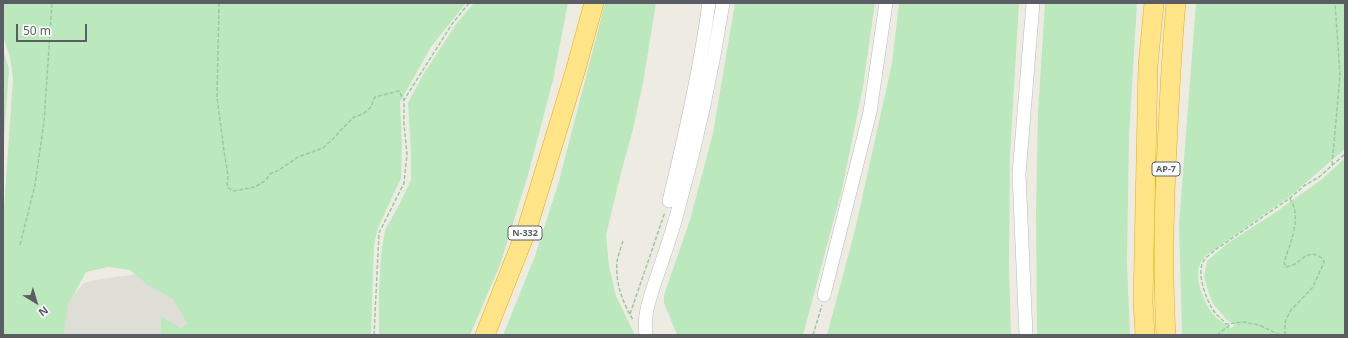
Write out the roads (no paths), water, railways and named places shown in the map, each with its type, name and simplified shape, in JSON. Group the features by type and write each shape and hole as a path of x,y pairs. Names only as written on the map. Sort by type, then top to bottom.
{"highway":[{"name":"N-332","path":"558,128 581,3"},
{"name":"N-332","path":"485,335 527,229 575,72 594,3"},
{"name":"AP-7","path":"1145,335 1143,302 1148,66 1154,3"},
{"name":"AP-7","path":"1166,335 1164,201 1172,40 1176,3"}],"lane":[{"path":"669,201 703,47 709,3"},
{"path":"646,335 644,325 647,308 678,212 699,130 712,68 723,3"},
{"path":"824,295 870,112 886,3"},
{"path":"1026,335 1019,174 1033,3"}]}
